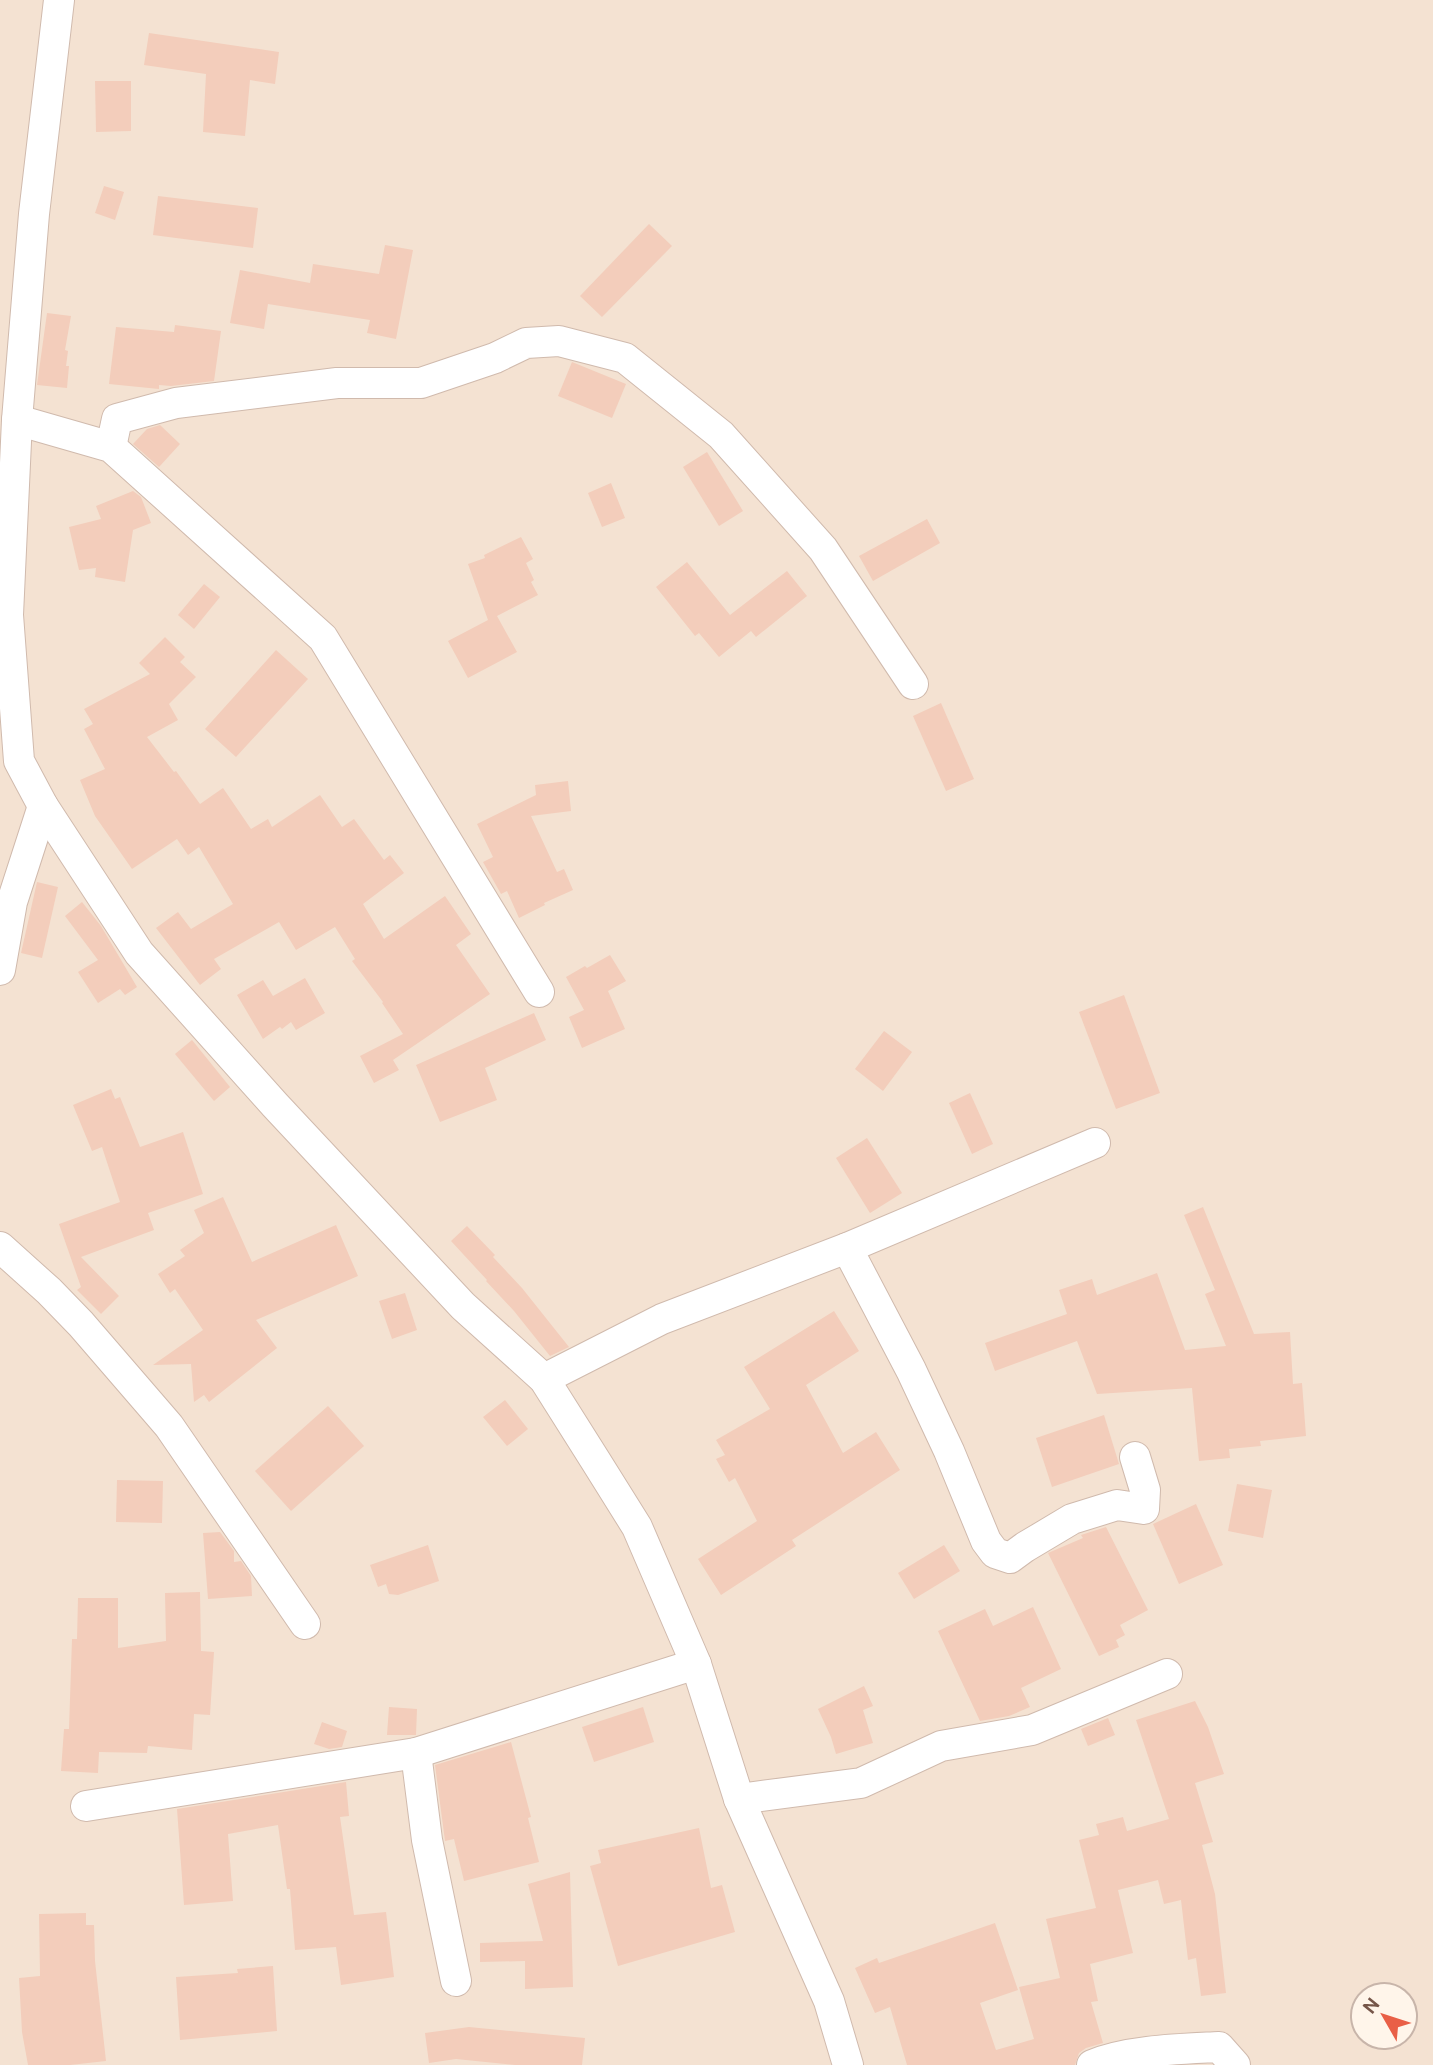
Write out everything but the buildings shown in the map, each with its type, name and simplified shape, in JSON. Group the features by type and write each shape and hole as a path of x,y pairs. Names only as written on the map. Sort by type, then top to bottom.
{"street":[{"path":"59,0 34,214 4,615 19,761 43,806 139,953 275,1105 463,1307 544,1379 637,1527 696,1664 739,1799 829,2001 848,2065"},
{"path":"111,447 117,419 176,403 337,383 421,383 495,358 526,343 559,341 625,358 721,435 823,549 913,684"},
{"path":"17,420 111,447 323,638 539,992"},
{"path":"0,970 12,902 43,806"},
{"path":"544,1379 662,1319 847,1248 1095,1143"},
{"path":"0,1247 81,1324 169,1426 305,1624"},
{"path":"847,1248 911,1370 949,1451 986,1541 995,1553 1010,1558 1072,1519 1117,1505 1144,1509 1144,1490 1135,1457"},
{"path":"86,1806 416,1753 696,1664"},
{"path":"739,1799 861,1783 941,1746 1032,1730 1167,1674"},
{"path":"416,1753 427,1840 456,1981"},
{"path":"1092,2065 1105,2060 1170,2049 1219,2047 1235,2065"}],"shaded area":[{"path":"0,0 1433,0 1433,2065 0,2065"}]}
